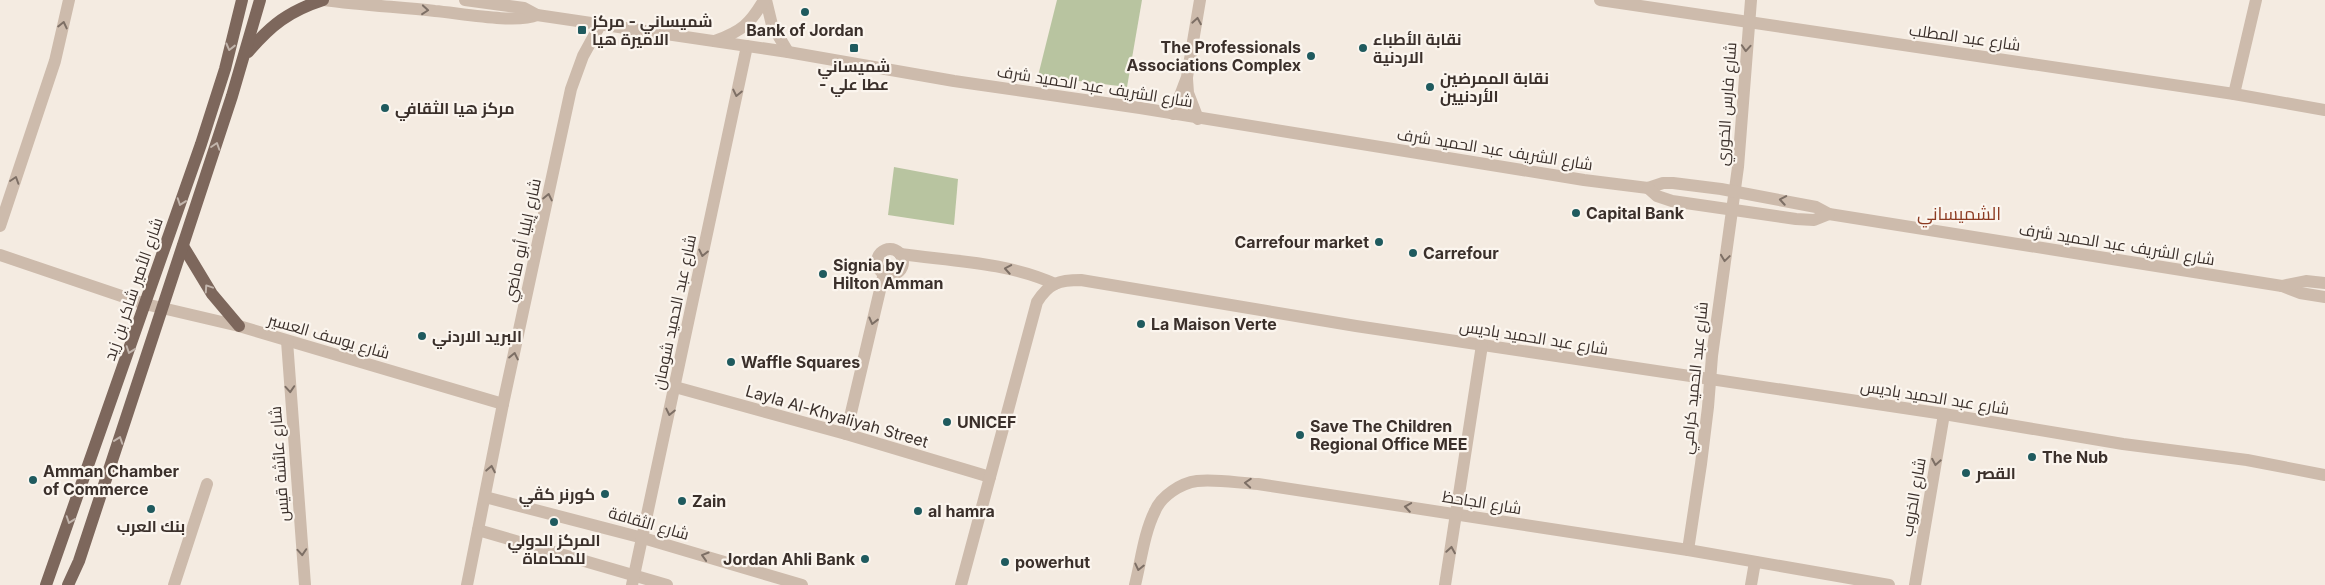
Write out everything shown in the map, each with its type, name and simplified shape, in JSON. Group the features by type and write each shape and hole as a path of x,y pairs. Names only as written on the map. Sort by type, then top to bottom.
{"main road":[{"name":"شارع الأمير شاكر بن زيد","path":"46,585 204,135 225,69 242,0"},
{"name":"شارع الأمير شاكر بن زيد","path":"68,585 80,561 163,309 245,56 260,0"},
{"path":"245,56 263,35 289,13 324,0"},
{"path":"183,246 212,294 239,326"}],"street":[{"path":"0,226 55,61 69,0"},
{"name":"شارع الشريف عبد الحميد شرف","path":"324,0 494,17 523,18 537,15"},
{"name":"شارع الشريف عبد الحميد شرف","path":"465,0 524,8 537,15 788,52 954,81 1508,168 1648,188 1664,199 1804,220 1814,220 1829,214"},
{"path":"715,41 737,33 745,26 765,0"},
{"path":"765,0 772,25 788,52"},
{"path":"1173,114 1187,76 1200,0"},
{"name":"شارع عبد المطلب","path":"1600,0 2234,94 2325,110"},
{"name":"شارع فارس الخوري","path":"1732,209 1751,0"},
{"path":"2234,94 2256,0"},
{"name":"شارع إيليا أبو ماضي","path":"467,585 503,404 571,90 583,56 600,24"},
{"name":"شارع عبد الحميد شومان","path":"633,580 747,46"},
{"path":"1187,76 1188,93 1198,119"},
{"name":"شارع الشريف عبد الحميد شرف","path":"1648,188 1663,183 1673,183 1735,192 1816,207 1829,214 2282,286 2300,293 2325,298"},
{"name":"شارع عبد الحميد كرامي","path":"1688,550 1704,445 1710,379 1732,209"},
{"path":"900,254 903,264 898,272 889,275 878,267 880,254 893,249 900,254 1009,269 1033,275 1055,284"},
{"name":"شارع يوسف العسير","path":"0,254 145,304 239,326 503,404"},
{"path":"846,434 884,273"},
{"name":"شارع عبد الحميد باديس","path":"1055,284 1066,280 1081,280 1482,345 1944,414 2122,444 2247,460 2325,475"},
{"name":"شارع الشريف عبد الحميد شرف","path":"2282,286 2306,281 2325,283"},
{"path":"961,585 1038,302 1045,289 1055,284"},
{"name":"شارع عائشة قيس","path":"286,341 305,585"},
{"path":"1445,585 1482,345"},
{"name":"Layla Al-Khyaliyah Street","path":"675,387 846,434 990,478"},
{"name":"شارع الخروب","path":"1915,585 1944,414"},
{"name":"شارع الجاحظ","path":"1136,585 1155,510 1174,490 1196,482 1258,484 1688,550 1889,585"},
{"path":"174,585 207,484"},
{"name":"شارع الثقافة","path":"485,497 643,538 802,585"},
{"path":"478,530 633,580 667,585"},
{"path":"1751,585 1755,562"}],"green space":[{"path":"1057,0 1142,0 1127,87 1038,76"},
{"path":"894,167 958,179 954,225 888,215"}],"place":[{"name":"Bank of Jordan","path":"805,12"},
{"name":"شميساني - مركز الاميرة هيا","path":"582,30"},
{"name":"شميساني - عطا علي","path":"854,48"},
{"name":"نقابة الأطباء الاردنية","path":"1363,48"},
{"name":"The Professionals Associations Complex","path":"1311,56"},
{"name":"نقابة الممرضين الأردنيين","path":"1430,87"},
{"name":"مركز هيا الثقافي","path":"385,108"},
{"name":"Capital Bank","path":"1576,213"},
{"name":"Carrefour market","path":"1379,242"},
{"name":"Carrefour","path":"1413,253"},
{"name":"Signia by Hilton Amman","path":"823,274"},
{"name":"La Maison Verte","path":"1141,324"},
{"name":"البريد الاردني","path":"422,336"},
{"name":"Waffle Squares","path":"731,362"},
{"name":"UNICEF","path":"947,422"},
{"name":"Save The Children Regional Office MEE","path":"1300,435"},
{"name":"The Nub","path":"2032,457"},
{"name":"القصر","path":"1966,473"},
{"name":"Amman Chamber of Commerce","path":"33,480"},
{"name":"كورنر كڤي","path":"605,494"},
{"name":"Zain","path":"682,501"},
{"name":"بنك العرب","path":"151,509"},
{"name":"al hamra","path":"918,511"},
{"name":"المركز الدولي للمحاماة","path":"554,522"},
{"name":"Jordan Ahli Bank","path":"865,559"},
{"name":"powerhut","path":"1005,562"}],"district":[{"name":"الشميساني","path":"1959,213"}]}
